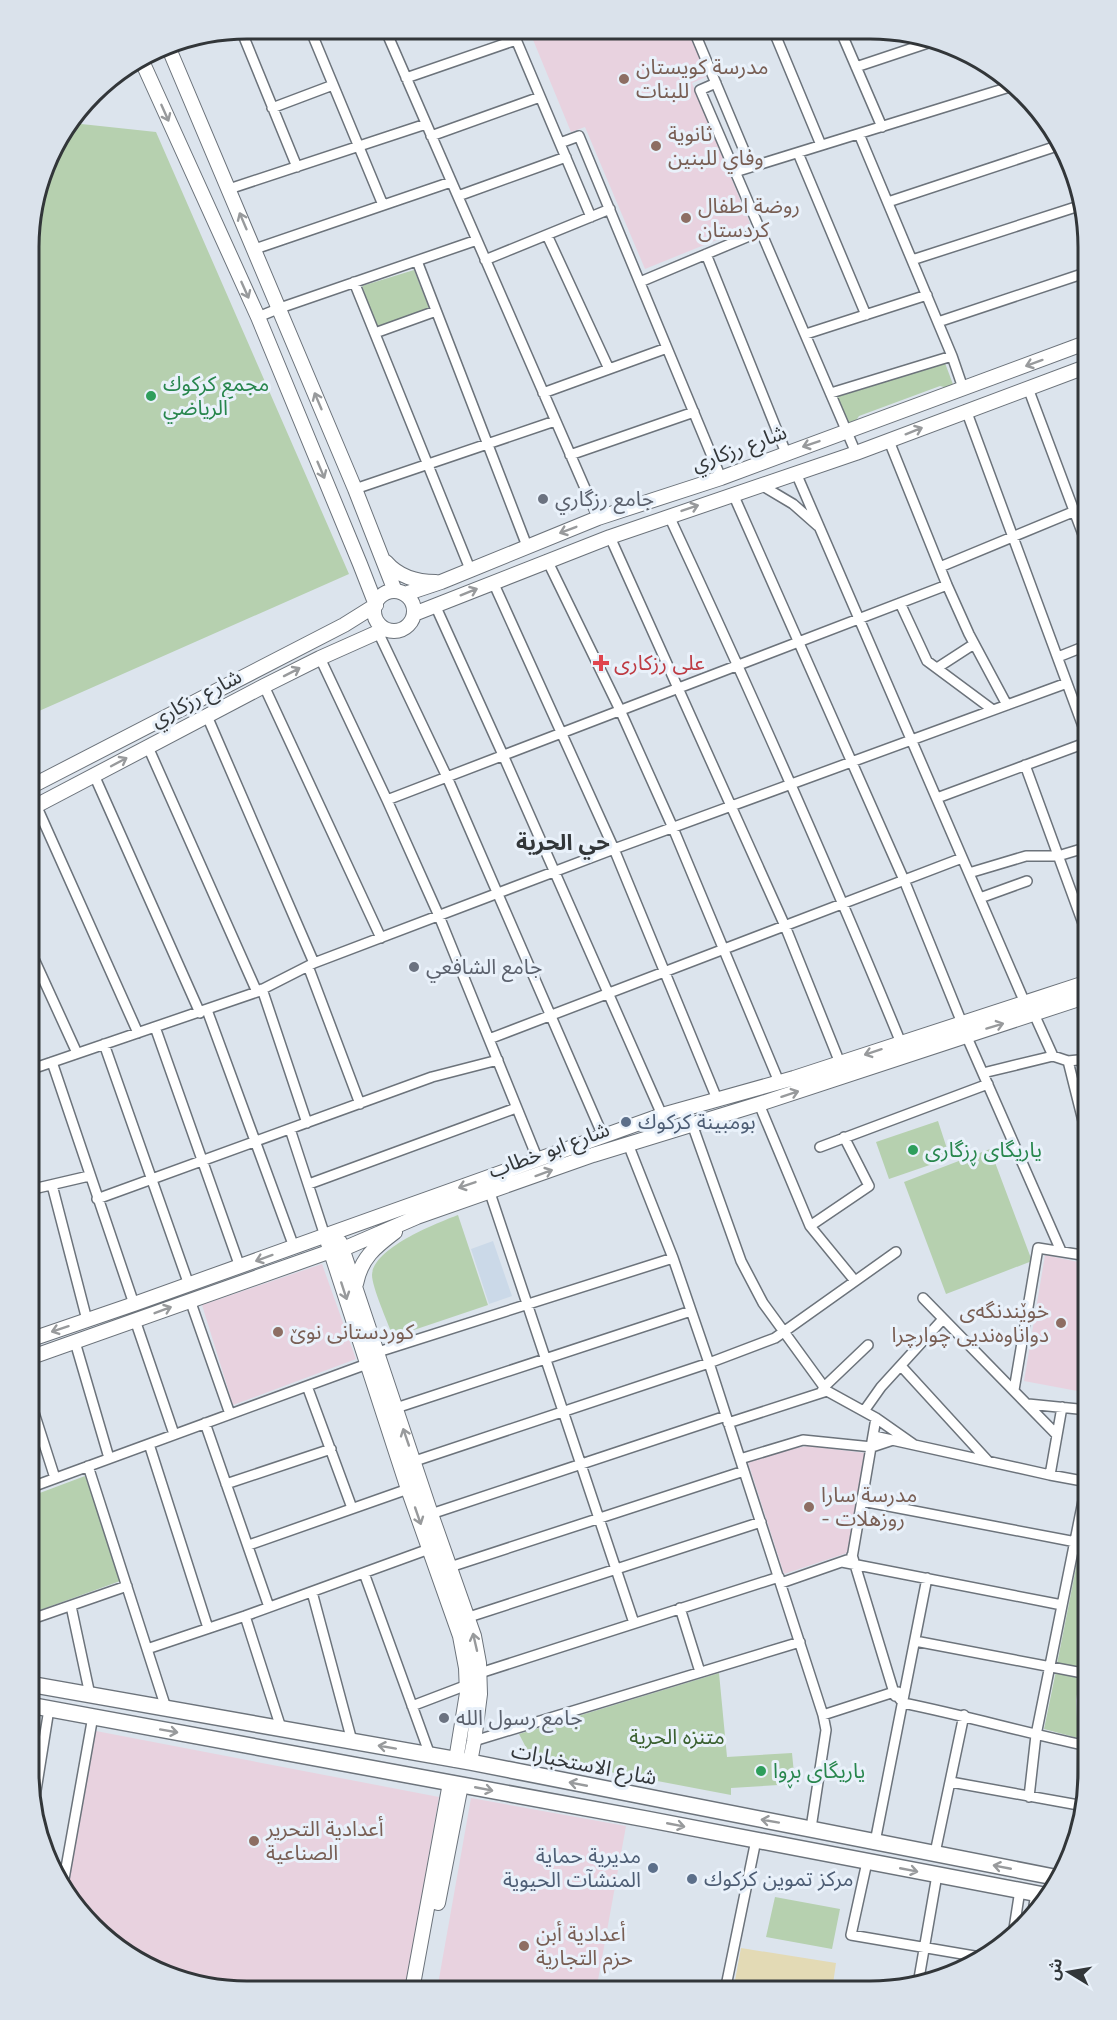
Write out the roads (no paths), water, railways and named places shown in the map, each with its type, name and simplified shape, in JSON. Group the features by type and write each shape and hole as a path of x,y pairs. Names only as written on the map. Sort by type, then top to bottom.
{"main road":[{"path":"144,66 258,317 360,564 376,605 376,619 382,630 404,629 410,624 414,614 412,603 400,593 382,556 280,308 171,53"},
{"name":"شارع رزكاري","path":"400,593 441,582 598,518 721,478 1078,346"},
{"name":"شارع رزكاري","path":"414,614 547,560 856,453 1078,370"},
{"path":"382,556 395,570 406,576 421,581 441,582"},
{"path":"344,625 358,609 362,598 364,585 360,564"},
{"path":"376,605 383,595 400,593"},
{"name":"شارع رزكاري","path":"39,782 344,625 376,605"},
{"name":"شارع رزكاري","path":"39,804 264,686 382,630"},
{"name":"شارع ابو خطاب","path":"964,1029 1025,1003 1078,985"},
{"name":"شارع ابو خطاب","path":"39,1355 337,1250 417,1217 593,1155 759,1104 938,1037 1034,1014 1078,999"},
{"name":"شارع ابو خطاب","path":"39,1337 662,1115 779,1082 901,1043 938,1037"},
{"path":"588,1141 593,1155"},
{"path":"356,1286 359,1270 367,1256 417,1217"},
{"path":"331,1234 367,1364 460,1636 467,1685 463,1761"},
{"path":"337,1250 356,1286 431,1514 469,1617 478,1653 479,1705 474,1741 463,1761"},
{"name":"شارع الاستخبارات","path":"39,1686 463,1761 1050,1876"},
{"path":"144,1726 148,1705"},
{"name":"شارع الاستخبارات","path":"39,1707 646,1819 1035,1894"},
{"path":"414,1981 455,1784"},
{"path":"422,1981 455,1784"},
{"path":"646,1819 650,1799"}],"street":[{"path":"245,39 297,167"},
{"path":"314,39 383,206"},
{"path":"389,39 598,518"},
{"path":"697,39 751,167"},
{"path":"777,39 821,146"},
{"path":"844,39 882,127"},
{"path":"406,78 516,40 591,217"},
{"path":"856,67 920,46"},
{"path":"716,83 700,90 856,453"},
{"path":"272,108 333,85"},
{"path":"735,172 1004,89"},
{"path":"431,136 540,97"},
{"path":"229,189 426,124"},
{"path":"859,134 952,356 963,388"},
{"path":"560,143 579,136 721,478"},
{"path":"888,202 1053,147"},
{"path":"798,153 866,315"},
{"path":"458,196 566,157"},
{"path":"255,249 451,182"},
{"path":"912,260 1074,208"},
{"path":"485,260 610,209"},
{"path":"640,282 761,231"},
{"path":"547,235 609,369"},
{"path":"258,317 477,240"},
{"path":"706,254 786,453"},
{"path":"417,261 527,546"},
{"path":"938,322 1078,276"},
{"path":"354,282 470,569"},
{"path":"806,334 927,295"},
{"path":"375,333 436,311"},
{"path":"543,393 667,348"},
{"path":"831,393 952,356"},
{"path":"1028,388 1078,520"},
{"path":"966,410 1067,683 1078,704"},
{"path":"570,455 694,412"},
{"path":"355,489 555,421"},
{"path":"889,441 947,585 974,644 1007,705"},
{"path":"796,473 1025,1003"},
{"path":"761,485 793,504 822,529"},
{"path":"733,494 904,880 964,1029 1061,1251"},
{"path":"939,567 1075,511"},
{"path":"669,516 739,665 844,904 901,1043"},
{"path":"610,537 680,688 730,807 785,926 840,1063"},
{"path":"547,560 620,711 673,828 779,1082"},
{"path":"493,582 614,849 717,1099"},
{"path":"387,800 947,585"},
{"path":"900,603 927,661 993,710"},
{"path":"435,605 662,1115"},
{"path":"382,630 603,1136"},
{"path":"937,668 974,644"},
{"path":"1058,657 1078,649"},
{"path":"320,658 439,916 538,1160"},
{"path":"39,1067 260,991 311,964 614,849 1067,683"},
{"path":"264,686 381,938"},
{"path":"207,716 311,964 360,1104"},
{"path":"937,798 1078,745"},
{"path":"148,747 260,991 307,1123"},
{"path":"1025,765 1078,910"},
{"path":"94,775 204,1011 257,1141 294,1247"},
{"path":"39,820 138,1033"},
{"path":"969,873 1026,856 1058,856 1078,850"},
{"path":"489,1039 962,858"},
{"path":"980,898 1027,881"},
{"path":"39,970 77,1053"},
{"path":"1034,1014 1053,1056"},
{"path":"155,1027 240,1267"},
{"path":"104,1044 189,1285"},
{"path":"983,1073 1053,1056 1068,1061 1078,1060"},
{"path":"97,1199 432,1077 498,1060"},
{"path":"1068,1061 1078,1094"},
{"path":"52,1062 134,1304"},
{"path":"820,1147 988,1084"},
{"path":"759,1104 810,1226 855,1281"},
{"path":"309,1184 516,1108"},
{"path":"692,1124 741,1261 763,1303 824,1390 876,1418 913,1444"},
{"path":"290,1129 309,1184 331,1234"},
{"path":"810,1226 869,1186 844,1137"},
{"path":"628,1144 673,1258 709,1363 823,1715 826,1730 811,1828"},
{"path":"39,1188 89,1176"},
{"path":"52,1185 87,1320"},
{"path":"490,1193 634,1623"},
{"path":"1014,1390 1038,1248 1078,1254"},
{"path":"415,1461 709,1363 775,1338 896,1252"},
{"path":"378,1352 673,1258"},
{"path":"923,1298 1057,1435"},
{"path":"190,1300 230,1414"},
{"path":"396,1408 691,1311"},
{"path":"864,1411 881,1388 944,1318"},
{"path":"135,1320 174,1434"},
{"path":"75,1342 109,1458"},
{"path":"431,1514 580,1464 824,1390 868,1345"},
{"path":"39,1484 367,1364"},
{"path":"901,1366 988,1461"},
{"path":"308,1386 352,1508"},
{"path":"1028,1404 1078,1409"},
{"path":"1050,1475 1062,1407"},
{"path":"876,1418 851,1561 894,1692 903,1703 964,1715 1078,1744"},
{"path":"206,1423 269,1607"},
{"path":"39,1428 55,1478"},
{"path":"874,1436 1078,1480"},
{"path":"954,1453 967,1437"},
{"path":"740,1458 802,1440 872,1447 893,1440"},
{"path":"149,1443 208,1628"},
{"path":"226,1484 331,1449"},
{"path":"88,1466 166,1708"},
{"path":"450,1567 744,1470"},
{"path":"249,1545 408,1489"},
{"path":"862,1501 1076,1542"},
{"path":"469,1617 761,1522"},
{"path":"1029,1797 1036,1735 1078,1532"},
{"path":"147,1649 429,1549"},
{"path":"480,1673 680,1608 851,1561 1062,1605"},
{"path":"364,1573 430,1755"},
{"path":"875,1842 927,1578"},
{"path":"39,1617 127,1586"},
{"path":"312,1592 352,1741"},
{"path":"71,1606 90,1695"},
{"path":"680,1608 700,1672"},
{"path":"245,1616 281,1728"},
{"path":"915,1641 1078,1672"},
{"path":"474,1741 800,1642"},
{"path":"412,1706 467,1685"},
{"path":"894,1692 903,1703"},
{"path":"823,1715 894,1692"},
{"path":"39,1770 49,1709"},
{"path":"935,1853 964,1715"},
{"path":"65,1874 93,1716"},
{"path":"951,1782 1075,1805"},
{"path":"727,1981 756,1840"},
{"path":"867,1862 851,1935 970,1955"},
{"path":"920,1975 937,1875"},
{"path":"1027,1909 1035,1894"}],"place":[{"name":"مدرسة كويستان للبنات","path":"624,79"},
{"name":"ثانوية وفاي للبنين","path":"656,146"},
{"name":"روضة اطفال كردستان","path":"686,218"},
{"name":"مجمع كركوك الرياضي","path":"151,396"},
{"name":"جامع رزگاري","path":"543,499"},
{"name":"على رزكارى","path":"601,663"},
{"name":"جامع الشافعي","path":"414,967"},
{"name":"بومبينة كركوك","path":"626,1122"},
{"name":"یاریگای ڕزگاری","path":"913,1150"},
{"name":"خوێندنگەی دواناوەندیی چوارچرا","path":"1061,1323"},
{"name":"کوردستانی نوێ","path":"278,1332"},
{"name":"مدرسة سارا - روزهلات","path":"809,1507"},
{"name":"جامع رسول الله","path":"444,1718"},
{"name":"یاریگای بڕوا","path":"761,1771"},
{"name":"أعدادية التحرير الصناعية","path":"254,1841"},
{"name":"مديرية حماية المنشآت الحيوية","path":"653,1868"},
{"name":"مركز تموين كركوك","path":"692,1879"},
{"name":"أعدادية أبن حزم التجارية","path":"524,1946"}],"district":[{"name":"حي الحرية","path":"563,842"}],"park label":[{"name":"متنزه الحرية","path":"677,1737"}]}
